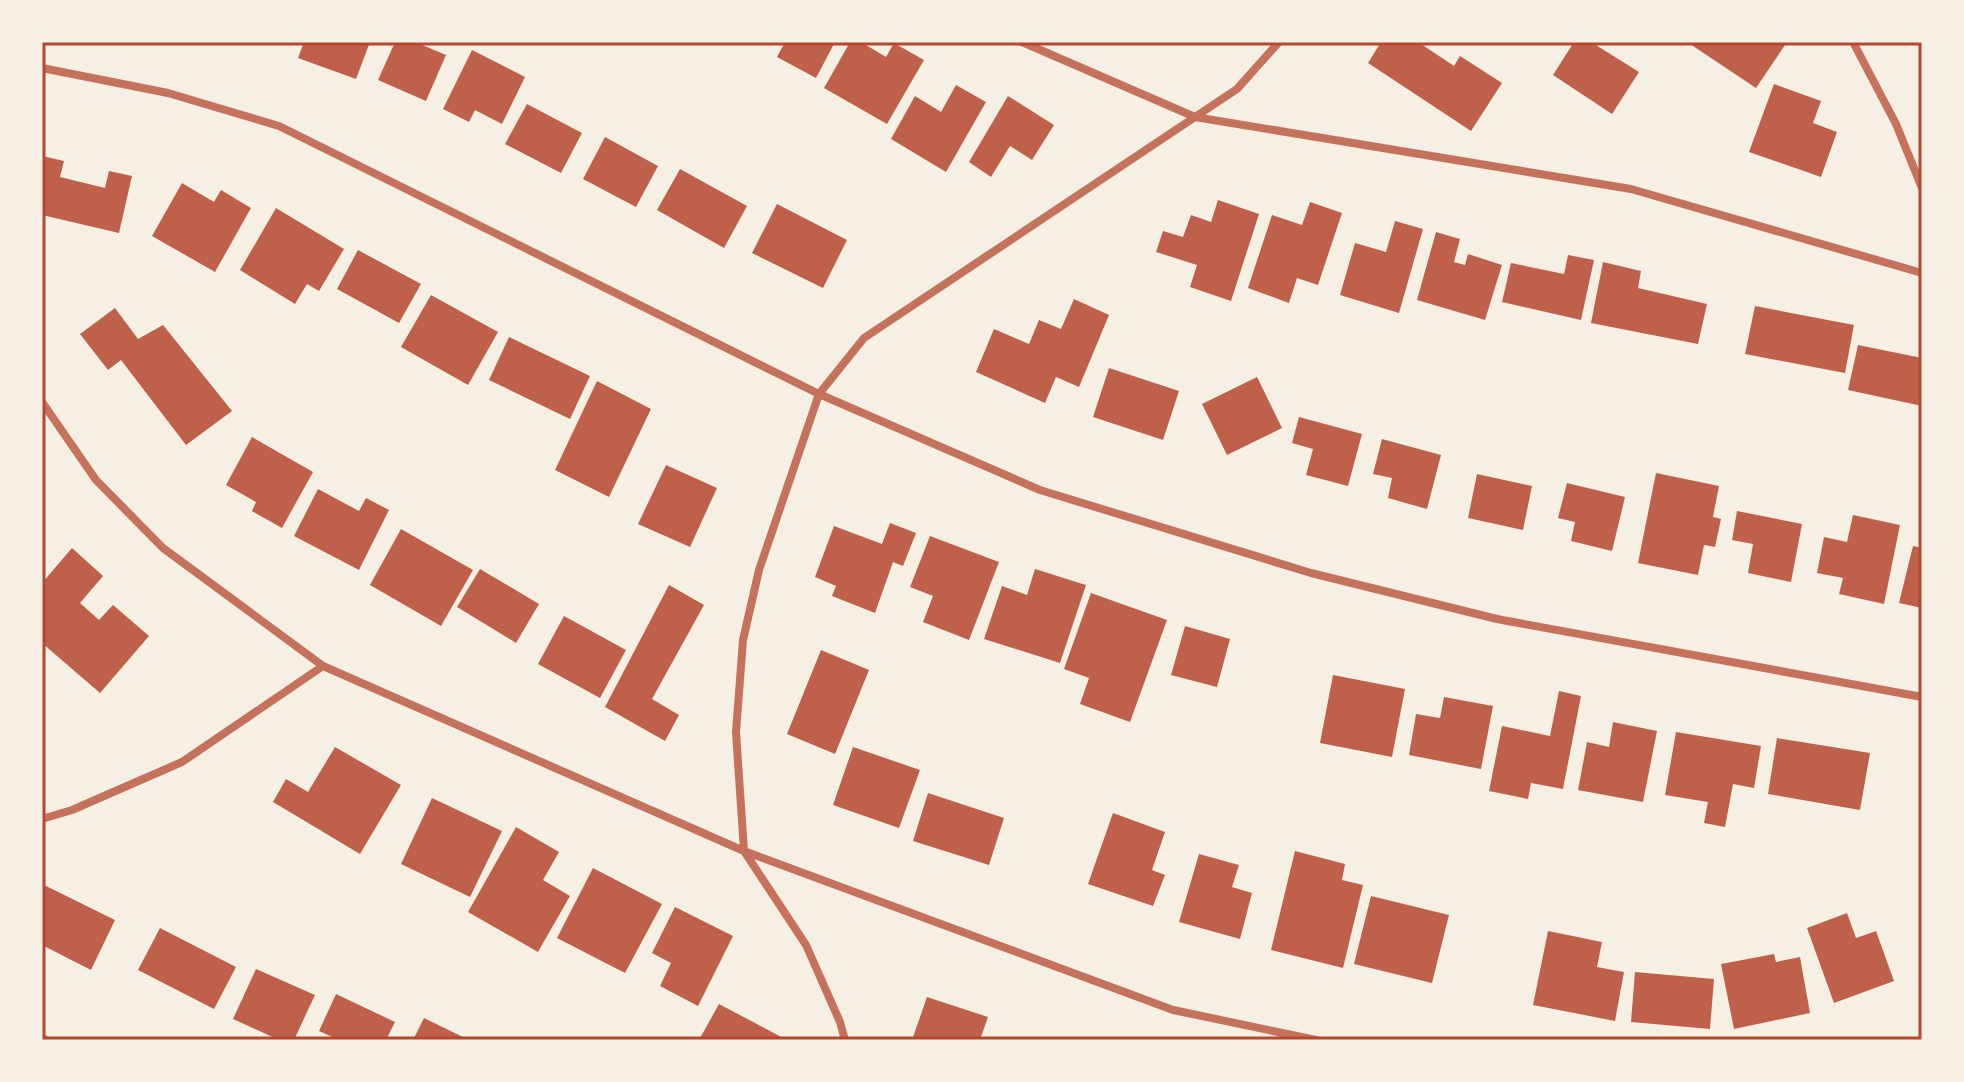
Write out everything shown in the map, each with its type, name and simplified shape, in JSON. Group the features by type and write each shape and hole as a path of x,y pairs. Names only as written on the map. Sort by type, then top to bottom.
{"street":[{"path":"1022,42 1195,117 1631,189 1922,273"},
{"path":"845,1040 806,945 744,851 736,732 743,640 759,570 819,394 864,338 1237,89 1279,42"},
{"path":"1853,42 1896,124 1922,188"},
{"path":"42,68 168,93 279,126 819,394 1040,490 1311,573 1497,619 1922,697"},
{"path":"42,402 96,480 163,548 323,666 744,851 1173,1010 1316,1040"},
{"path":"42,819 72,810 182,762 323,666"}],"building":[{"path":"304,42 370,42 356,79 298,58"},
{"path":"395,42 415,42 446,55 426,101 378,80"},
{"path":"785,42 835,42 816,78 777,57"},
{"path":"850,42 861,42 886,57 894,43 924,60 887,124 824,88"},
{"path":"1381,42 1418,42 1454,66 1460,56 1502,83 1471,131 1368,63"},
{"path":"1574,42 1591,42 1639,72 1612,114 1553,75"},
{"path":"1687,42 1787,42 1756,88"},
{"path":"472,50 525,77 502,124 475,110 469,122 443,109"},
{"path":"1774,84 1821,101 1813,123 1837,132 1821,177 1749,152"},
{"path":"956,85 986,102 946,172 891,139 915,96 941,112"},
{"path":"1008,96 1054,125 1032,160 1010,146 991,177 969,162"},
{"path":"527,104 582,133 561,173 505,144"},
{"path":"605,137 658,166 636,207 583,179"},
{"path":"42,156 64,161 60,177 105,188 109,171 132,176 119,233 42,215"},
{"path":"680,169 747,206 724,248 657,210"},
{"path":"182,183 214,202 221,190 251,208 215,272 152,236"},
{"path":"1218,200 1259,214 1231,301 1190,287 1197,265 1156,252 1163,231 1183,237 1191,215 1211,222"},
{"path":"1310,202 1342,213 1318,285 1297,278 1289,303 1248,288 1272,215 1302,225"},
{"path":"777,204 847,240 823,288 752,253"},
{"path":"276,208 344,249 319,291 307,284 295,304 240,270"},
{"path":"1395,221 1423,229 1399,313 1340,295 1355,243 1386,252"},
{"path":"1436,232 1460,239 1454,262 1465,265 1468,254 1502,265 1485,320 1417,300"},
{"path":"358,250 421,284 399,323 337,289"},
{"path":"1568,255 1594,260 1581,320 1502,302 1511,263 1564,274"},
{"path":"1603,262 1641,271 1638,288 1707,304 1698,344 1591,323"},
{"path":"431,295 498,332 468,385 401,347"},
{"path":"1074,299 1109,315 1079,387 1056,377 1045,403 976,372 994,329 1029,344 1039,320 1061,329"},
{"path":"1755,306 1854,325 1845,373 1745,354"},
{"path":"115,308 138,339 163,325 232,411 186,445 121,360 108,370 80,334"},
{"path":"509,337 590,376 570,419 489,380"},
{"path":"1858,345 1922,358 1922,406 1848,390"},
{"path":"1109,368 1179,391 1163,440 1093,417"},
{"path":"1257,377 1282,428 1227,455 1202,404"},
{"path":"597,381 651,409 609,497 555,470"},
{"path":"1299,417 1362,434 1348,486 1306,475 1313,449 1292,443"},
{"path":"252,437 313,472 282,528 252,511 256,502 226,485"},
{"path":"1382,439 1441,455 1427,509 1388,498 1392,478 1373,474"},
{"path":"666,465 717,488 690,547 638,524"},
{"path":"1656,473 1719,486 1713,517 1721,519 1715,547 1704,545 1698,575 1638,563"},
{"path":"1477,474 1532,486 1523,530 1468,518"},
{"path":"1567,483 1625,497 1612,551 1571,541 1575,522 1558,518"},
{"path":"318,489 359,511 366,498 389,510 359,570 294,536"},
{"path":"1737,511 1802,524 1791,582 1748,573 1753,544 1732,540"},
{"path":"1853,515 1900,525 1884,604 1839,594 1843,578 1817,573 1824,537 1847,542"},
{"path":"890,523 916,533 903,566 893,562 875,613 832,596 836,586 815,577 834,526 882,544"},
{"path":"401,529 473,570 441,626 370,585"},
{"path":"930,536 999,562 969,640 923,622 933,596 910,587"},
{"path":"1913,546 1922,548 1922,608 1899,603"},
{"path":"72,548 103,576 80,603 99,620 113,605 149,636 100,693 42,643 42,583"},
{"path":"480,569 539,604 516,643 457,607"},
{"path":"1035,569 1086,585 1060,663 984,639 1002,586 1027,595"},
{"path":"669,585 704,605 652,699 679,715 665,741 605,707"},
{"path":"1091,593 1167,620 1130,722 1080,704 1089,678 1064,669"},
{"path":"564,616 626,650 600,698 538,664"},
{"path":"1185,626 1230,639 1217,687 1171,675"},
{"path":"821,650 869,670 835,754 787,734"},
{"path":"1333,675 1405,689 1392,757 1320,743"},
{"path":"1559,691 1581,696 1563,789 1531,783 1528,799 1489,791 1502,726 1550,736"},
{"path":"1444,697 1493,706 1481,769 1409,755 1416,714 1440,718"},
{"path":"1613,722 1657,731 1643,802 1578,790 1587,742 1609,747"},
{"path":"1676,732 1761,746 1754,788 1733,784 1725,827 1704,823 1708,802 1665,795"},
{"path":"1777,738 1870,753 1860,810 1768,794"},
{"path":"335,747 401,785 360,854 273,802 286,779 308,792"},
{"path":"853,747 920,770 899,828 833,805"},
{"path":"928,793 1004,818 989,865 913,841"},
{"path":"432,798 502,831 470,897 401,864"},
{"path":"1113,813 1165,832 1152,870 1165,875 1153,906 1088,884"},
{"path":"516,827 559,852 543,880 570,896 538,952 468,912"},
{"path":"1295,851 1345,864 1342,880 1363,885 1343,968 1271,950"},
{"path":"1199,854 1239,865 1232,887 1252,893 1240,939 1179,922"},
{"path":"593,868 662,904 625,973 557,938"},
{"path":"42,884 115,920 91,970 42,945"},
{"path":"1371,896 1449,915 1432,983 1354,964"},
{"path":"675,907 733,936 698,1006 660,986 671,963 652,953"},
{"path":"1847,913 1856,938 1876,931 1894,981 1834,1003 1807,928"},
{"path":"160,928 236,967 214,1009 138,970"},
{"path":"1548,931 1602,942 1597,967 1624,972 1615,1021 1533,1005"},
{"path":"1774,954 1776,962 1800,957 1810,1013 1734,1029 1721,964"},
{"path":"256,969 315,995 294,1040 279,1040 233,1019"},
{"path":"1635,972 1714,979 1710,1029 1631,1022"},
{"path":"336,994 395,1022 386,1040 339,1040 319,1031"},
{"path":"927,997 988,1017 980,1040 912,1040"},
{"path":"719,1004 787,1040 699,1040"},
{"path":"424,1018 469,1040 413,1040"}]}
